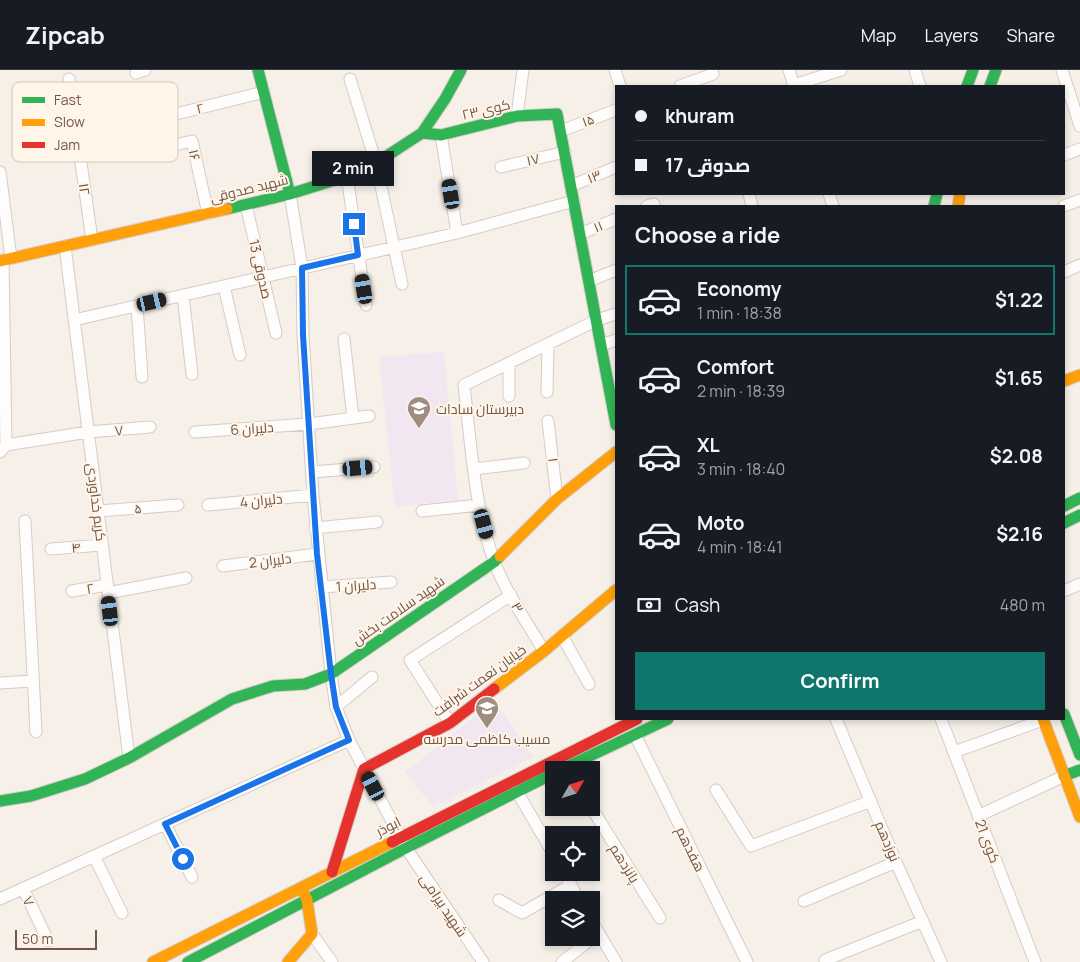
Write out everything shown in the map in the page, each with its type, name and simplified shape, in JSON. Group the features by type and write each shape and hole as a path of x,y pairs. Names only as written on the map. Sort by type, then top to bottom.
{"street":[{"path":"259,70 290,194"},
{"name":"شهید صدوقی","path":"5,260 246,205 290,194 347,176 376,163 422,132 445,99 461,70"},
{"path":"517,116 523,70"},
{"path":"616,70 620,85"},
{"path":"789,70 794,85"},
{"path":"797,85 841,70"},
{"path":"915,70 920,85"},
{"path":"967,85 973,70"},
{"path":"990,85 996,70"},
{"path":"1062,70 1065,85"},
{"path":"682,85 712,72 716,85"},
{"path":"350,79 376,163 402,284"},
{"path":"1065,88 1069,111 1080,126"},
{"name":"۲","path":"178,114 264,92"},
{"name":"۱۵","path":"561,131 615,110"},
{"name":"کوی ۲۳","path":"422,132 441,135 517,116 558,114 561,131"},
{"path":"561,131 596,320 613,394 615,415"},
{"path":"441,135 457,233"},
{"name":"۱۶","path":"178,144 192,141 208,214"},
{"path":"1065,155 1080,149"},
{"name":"۱۷","path":"501,167 565,152"},
{"name":"۱۲","path":"81,162 92,240"},
{"name":"۱۳","path":"571,186 615,167"},
{"path":"0,172 5,260 3,449"},
{"path":"347,176 366,305"},
{"name":"شهید بیرامی","path":"290,194 302,268 303,335 317,554 336,707 349,740 406,848 483,962"},
{"path":"1065,206 1080,200"},
{"path":"74,320 457,233 574,201"},
{"name":"صدوقی 13","path":"246,205 276,333"},
{"name":"۱۱","path":"580,234 615,219"},
{"name":"کریم خداوردی","path":"65,246 129,758"},
{"path":"1065,272 1080,265"},
{"path":"589,281 615,270"},
{"path":"224,286 240,355"},
{"path":"183,295 192,374"},
{"path":"137,306 142,377"},
{"path":"509,396 509,363 596,320 615,314"},
{"path":"344,338 352,418"},
{"path":"601,345 615,340"},
{"path":"547,392 548,344"},
{"name":"۳","path":"509,363 464,385 474,469 479,505 494,562 544,651"},
{"path":"1065,379 1080,375"},
{"name":"دلیران 6","path":"195,432 309,424 369,416"},
{"name":"۱","path":"548,421 557,499"},
{"name":"۷","path":"3,449 88,432 150,427"},
{"name":"شهید سلامت بخش","path":"0,801 31,796 85,779 129,758 232,699 273,686 305,684 331,674 494,562 557,499 615,453"},
{"path":"474,469 524,463"},
{"path":"312,472 374,467"},
{"name":"دلیران 4","path":"208,506 313,495"},
{"path":"1065,523 1080,516 1072,502"},
{"name":"۵","path":"98,511 178,505"},
{"path":"422,511 479,505"},
{"path":"26,521 36,732"},
{"path":"315,528 377,522"},
{"name":"۴","path":"51,549 102,544"},
{"name":"دلیران 2","path":"223,566 317,554"},
{"path":"108,589 186,578"},
{"name":"دلیران 1","path":"321,587 391,582"},
{"path":"1065,591 1080,584"},
{"name":"۲","path":"72,591 108,589"},
{"name":"خیابان نعمت شرافت","path":"364,769 450,722 544,651 615,591"},
{"path":"450,722 410,660 511,595"},
{"path":"562,636 589,684"},
{"path":"336,707 372,677"},
{"path":"0,683 33,681"},
{"path":"1065,717 1080,755"},
{"name":"ابوذر","path":"153,962 635,720"},
{"path":"581,761 666,720"},
{"name":"نوزدهم","path":"836,720 896,862 941,962"},
{"name":"کوی 21","path":"941,720 1035,962"},
{"path":"954,752 1040,720"},
{"path":"1043,720 1080,817"},
{"name":"هفدهم","path":"635,735 747,962"},
{"path":"0,899 349,740"},
{"path":"332,872 364,769"},
{"path":"978,816 1080,770"},
{"name":"ابوذر","path":"188,962 516,790 545,777"},
{"path":"516,790 545,840"},
{"path":"716,790 751,846 871,801"},
{"name":"پانزدهم","path":"597,816 660,918"},
{"path":"165,824 192,877"},
{"path":"94,856 122,913"},
{"path":"804,901 896,862"},
{"path":"569,881 575,891"},
{"path":"499,900 522,913 571,885"},
{"name":"۷","path":"23,888 48,941"},
{"path":"302,888 307,900 312,934 332,962"},
{"path":"826,960 923,921"},
{"path":"288,962 312,934"},
{"path":"600,936 616,962"},
{"path":"562,962 582,946"}],"shaded area":[{"name":"دبیرستان سادات","path":"444,352 458,500 395,507 379,357"},
{"name":"مسیب کاظمی مدرسه","path":"495,700 533,757 433,807 405,772"}],"traffic: fast":[{"path":"258,70 290,194"},
{"path":"227,209 290,194 347,176 376,163 422,133 445,99 461,70"},
{"path":"967,85 973,70"},
{"path":"990,85 996,70"},
{"path":"422,133 441,135 517,116 557,114 615,420"},
{"path":"934,205 937,195"},
{"path":"1065,506 1080,498"},
{"path":"1065,522 1080,515"},
{"path":"0,801 31,796 85,779 129,758 232,699 273,686 305,684 331,674 500,556"},
{"path":"1065,717 1080,755"},
{"path":"579,761 666,720"},
{"path":"1064,776 1080,770"},
{"path":"188,962 545,778"}],"traffic: slow":[{"path":"958,205 960,195"},
{"path":"0,261 227,209"},
{"path":"1065,381 1080,375"},
{"path":"500,556 557,499 615,453"},
{"path":"494,689 544,651 615,591"},
{"path":"1043,720 1080,817"},
{"path":"153,962 392,842"},
{"path":"288,962 312,934 307,900 303,891"}],"traffic: jam":[{"path":"332,872 364,769 450,723 494,689"},
{"path":"392,842 635,720"}],"place":[{"name":"دبیرستان سادات","path":"419,429"},
{"name":"مسیب کاظمی مدرسه","path":"487,729"}],"route":[{"path":"183,859 165,824 349,740 336,707 317,554 303,335 302,268 358,255 354,224"}]}
